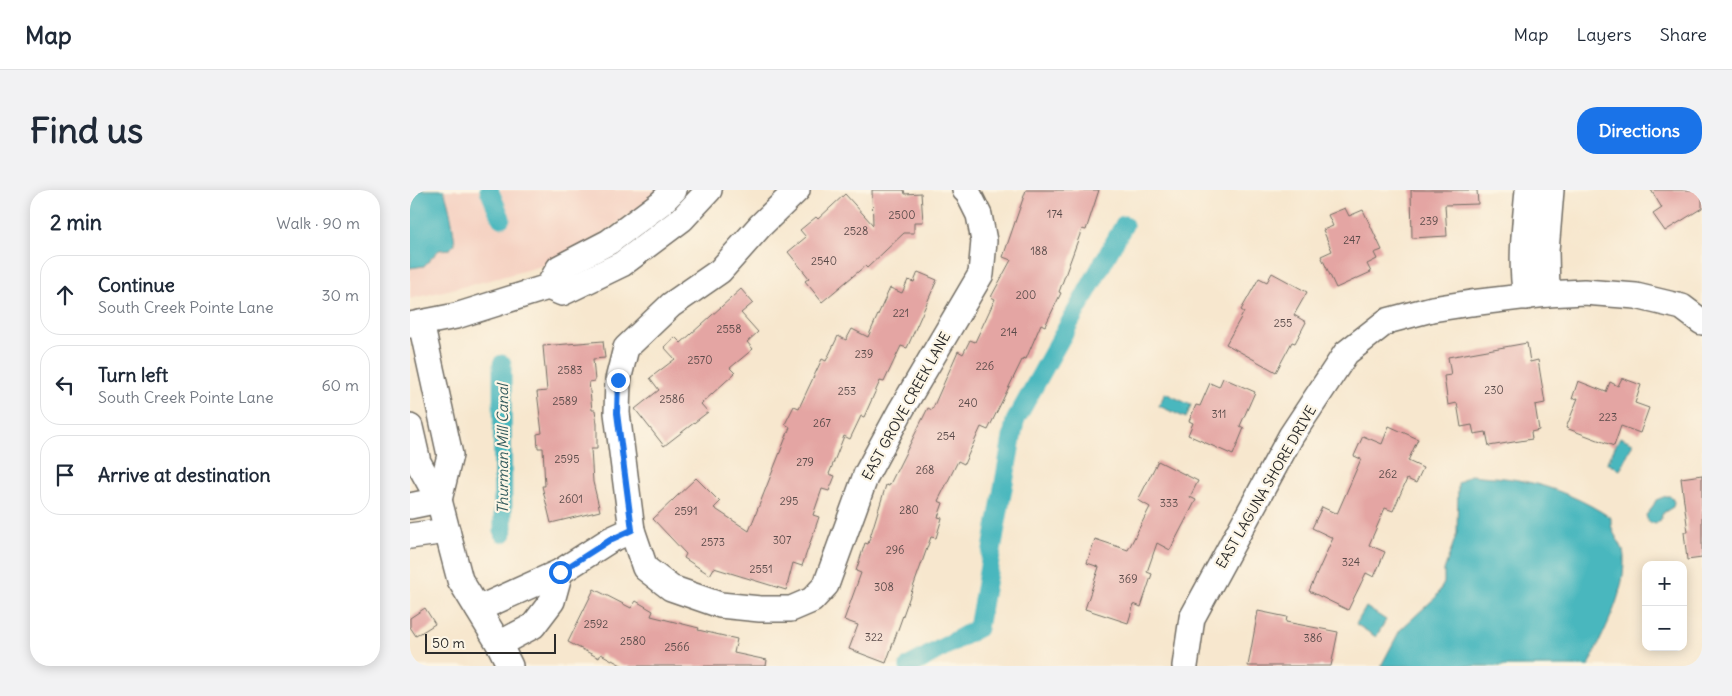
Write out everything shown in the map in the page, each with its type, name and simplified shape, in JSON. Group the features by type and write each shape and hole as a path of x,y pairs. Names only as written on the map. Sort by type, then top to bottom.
{"street":[{"path":"548,287 559,268 609,242 662,203 674,190"},
{"path":"439,500 450,455 415,324 456,316 548,287 562,293 622,264 682,219 710,190"},
{"path":"478,609 560,572 610,540 632,530 617,413 618,380 626,348 670,305 720,271 760,226 797,190"},
{"path":"1528,190 1523,249 1523,280 1536,296"},
{"path":"1536,296 1546,252 1551,190"},
{"name":"EAST GROVE CREEK LANE","path":"632,530 645,568 670,588 720,605 760,609 790,609 812,600 826,585 866,475 901,410 981,274 984,241 979,215 969,191"},
{"name":"EAST LAGUNA SHORE DRIVE","path":"1185,666 1192,618 1291,436 1346,353 1387,321 1432,310 1536,296 1584,292 1636,296 1682,307 1702,322"},
{"path":"410,427 418,462 439,500 460,580 505,655 533,626 552,601 560,572"},
{"path":"410,506 439,500"},
{"path":"410,536 447,531"}],"shaded area":[{"path":"410,190 665,190 563,260 410,299"}],"water":[{"path":"410,190 444,190 455,244 450,249 439,250 424,266 410,268"},
{"path":"1165,393 1191,405 1186,418 1159,406"},
{"path":"1620,437 1633,443 1620,470 1607,463"},
{"path":"1470,475 1517,480 1546,487 1580,500 1611,518 1612,529 1622,547 1624,557 1621,586 1612,613 1589,666 1381,666 1400,630 1436,597 1444,583 1444,570 1457,533 1458,483"},
{"path":"1671,496 1674,502 1673,507 1663,513 1656,524 1648,522 1646,515 1656,500"},
{"path":"1366,607 1386,620 1376,637 1356,624"}],"building":[{"path":"872,190 904,190 905,194 921,193 923,222 914,222 914,233 904,233 867,268 865,266 822,302 805,281 809,278 788,252 806,237 800,230 816,217 818,219 845,194 873,225"},
{"path":"1026,190 1099,190 1086,230 1082,229 1059,292 1061,293 1045,326 1041,324 1026,359 1023,358 988,430 981,427 964,464 958,461 938,501 943,503 938,517 942,518 936,538 931,537 886,663 849,649 858,625 844,620 861,573 856,571 865,543 868,544 886,485 889,486 928,408 932,410 958,351 963,354 970,340 975,342 995,299 991,297 1011,260 1003,257"},
{"path":"1411,190 1477,190 1478,204 1445,205 1447,236 1412,238"},
{"path":"1651,190 1702,190 1702,208 1665,231 1653,214 1662,208"},
{"path":"1345,208 1349,216 1363,210 1382,250 1374,253 1377,259 1367,264 1371,272 1336,288 1321,256 1332,251 1323,230 1333,226 1328,215"},
{"path":"918,272 937,280 907,348 901,346 884,382 880,381 864,417 861,416 850,439 844,436 829,474 835,476 829,491 822,489 813,515 819,517 802,566 793,563 786,590 714,568 710,575 684,558 686,554 653,519 696,478 720,502 714,508 749,531 790,427 785,424 794,406 799,408 822,359 826,361 838,336 846,340 852,329 868,337 890,288 902,293 908,280 914,282"},
{"path":"1272,273 1307,292 1294,315 1306,322 1295,343 1292,342 1276,372 1226,344 1244,312 1241,310 1259,278 1267,282"},
{"path":"741,289 753,303 741,313 758,332 747,342 753,349 730,368 735,373 701,404 708,412 664,446 635,409 659,390 650,378 675,359 664,347 675,337 681,343"},
{"path":"603,341 605,358 593,359 595,381 589,382 592,410 595,410 597,424 597,449 591,449 593,482 600,511 551,523 542,486 545,486 543,448 538,448 537,434 542,433 537,392 547,391 543,346"},
{"path":"1527,343 1530,362 1538,360 1545,403 1535,405 1539,430 1531,432 1532,439 1489,446 1486,432 1474,434 1472,425 1461,427 1457,403 1448,405 1444,376 1451,375 1448,357"},
{"path":"1223,378 1255,392 1240,426 1244,428 1233,455 1188,435 1193,423 1189,421 1196,405 1200,406 1210,383 1219,387"},
{"path":"1622,378 1641,385 1635,403 1649,408 1640,433 1621,426 1614,446 1566,428 1578,398 1572,399 1578,381 1606,392 1610,382 1618,386"},
{"path":"1389,426 1418,439 1408,461 1423,468 1416,483 1407,479 1393,511 1385,508 1369,545 1385,552 1374,577 1366,573 1348,610 1309,591 1333,538 1312,528 1322,507 1337,514 1361,459 1354,456 1363,436 1382,444"},
{"path":"1158,461 1198,481 1190,497 1196,500 1170,550 1157,543 1147,572 1152,574 1141,607 1134,604 1128,623 1085,609 1099,567 1087,563 1095,539 1128,550 1150,507 1138,500"},
{"path":"1702,475 1702,558 1687,560 1684,532 1688,532 1681,478"},
{"path":"594,589 631,608 636,601 653,611 651,616 737,639 734,653 767,660 766,666 623,666 601,654 599,658 568,642"},
{"path":"425,608 435,624 416,636 410,627 410,618"},
{"path":"1258,611 1287,617 1286,622 1338,632 1331,666 1248,666"}],"waterway":[{"name":"Thurman Mill Canal","path":"489,190 501,218"},
{"path":"909,666 978,628 1015,421 1124,225"},
{"name":"Thurman Mill Canal","path":"502,364 503,533"}],"route":[{"path":"560,572 610,540 632,530 617,413 618,380"}]}
